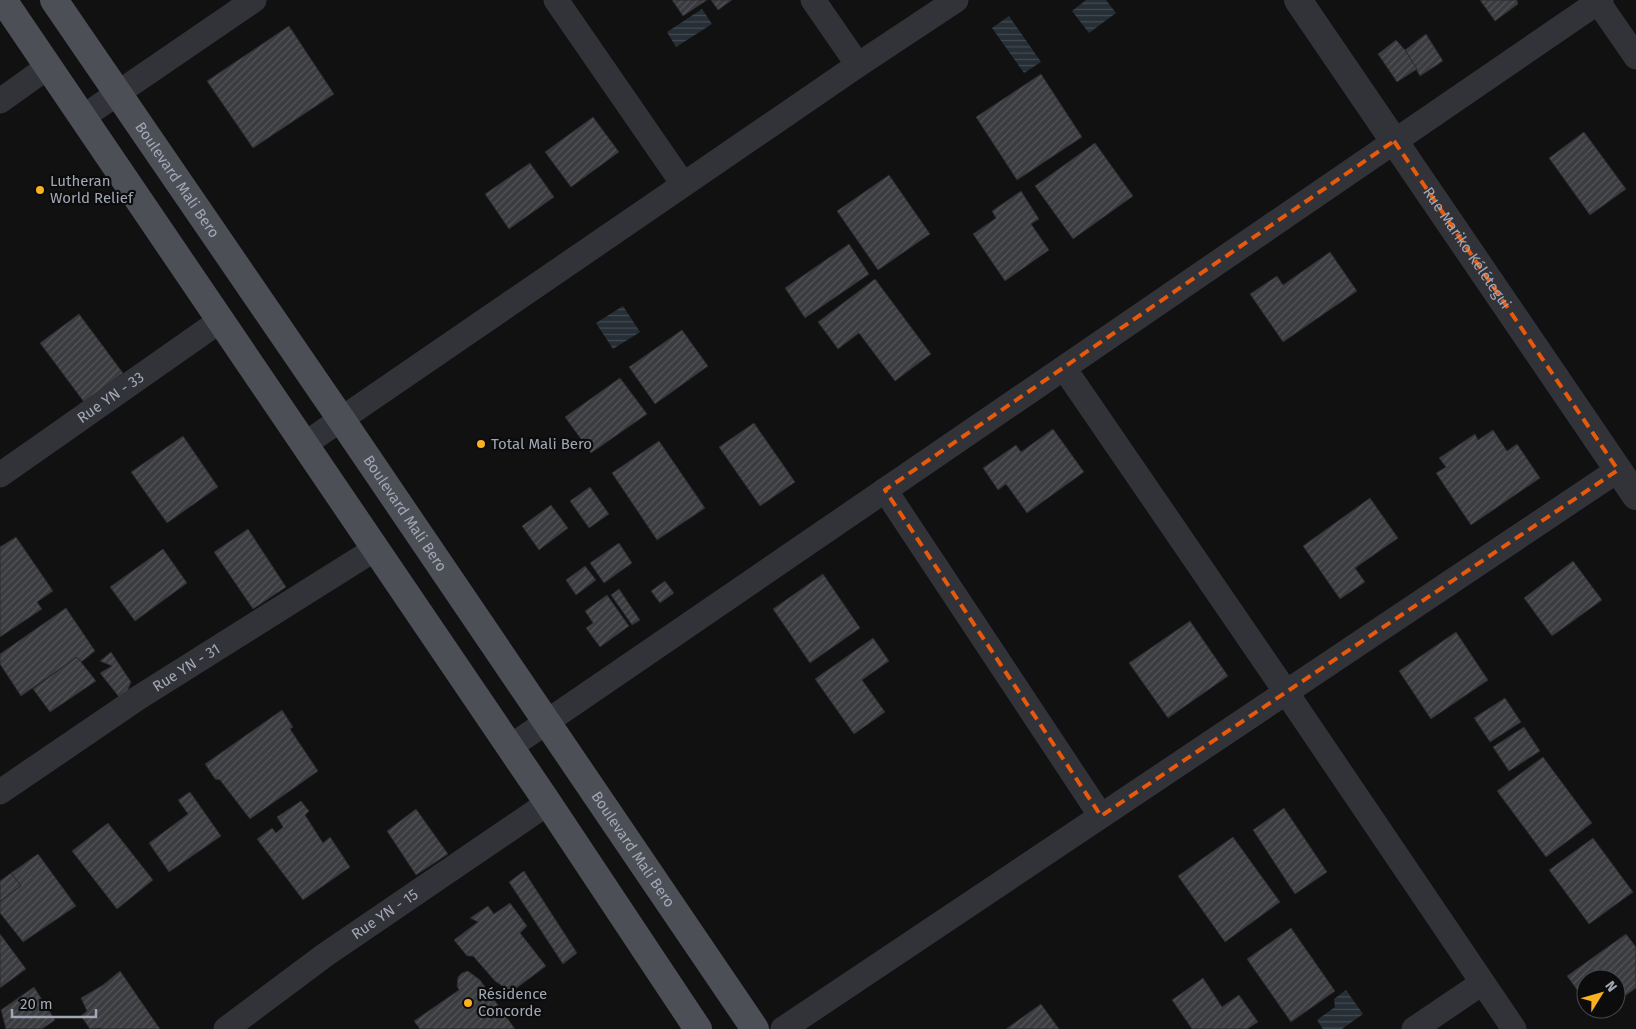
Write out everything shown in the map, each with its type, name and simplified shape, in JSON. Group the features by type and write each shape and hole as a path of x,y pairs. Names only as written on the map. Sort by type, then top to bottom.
{"main road":[{"path":"3,0 548,803 698,1029"},
{"name":"Boulevard Mali Bero","path":"54,0 755,1029"}],"street":[{"path":"83,117 254,0"},
{"path":"556,0 683,184"},
{"path":"813,0 858,65"},
{"path":"305,444 683,184 956,0"},
{"name":"Rue Mariko Kélétegui","path":"1298,0 1636,496"},
{"path":"510,747 1599,1 1636,57"},
{"path":"0,102 49,66"},
{"name":"Rue YN - 33","path":"0,475 221,320"},
{"path":"1064,368 1514,1029"},
{"path":"783,1029 1618,470"},
{"path":"885,490 1101,816"},
{"name":"Rue YN - 31","path":"0,792 138,698 376,549"},
{"name":"Rue YN - 15","path":"226,1029 325,955 548,803"},
{"path":"1414,1029 1482,983"}],"highlighted area":[{"path":"1394,141 1618,470 1101,816 885,490"}],"shaded area":[{"path":"1086,0 1106,0 1116,13 1089,33 1072,11"},
{"path":"702,9 712,24 676,47 667,32"},
{"path":"1009,16 1041,62 1024,73 992,28"},
{"path":"623,306 640,332 613,349 596,323"},
{"path":"1346,990 1363,1014 1342,1029 1323,1029 1317,1020 1335,1007 1334,999"}],"building":[{"path":"672,0 707,0 683,16"},
{"path":"711,0 732,0 718,10"},
{"path":"1480,0 1517,0 1518,4 1495,21"},
{"path":"289,26 334,94 253,148 207,81"},
{"path":"1426,34 1443,61 1420,76 1405,50"},
{"path":"1396,40 1417,69 1397,82 1378,54"},
{"path":"1041,74 1082,137 1017,180 976,117"},
{"path":"593,117 619,152 571,187 545,152"},
{"path":"1584,132 1626,189 1590,215 1549,158"},
{"path":"1095,143 1133,196 1073,239 1035,186"},
{"path":"530,163 554,197 509,229 485,194"},
{"path":"889,175 930,234 878,270 837,211"},
{"path":"1021,191 1039,219 1031,224 1049,250 1005,281 973,234 996,218 992,211"},
{"path":"849,244 869,274 805,318 785,288"},
{"path":"1330,252 1357,291 1283,342 1250,294 1277,276 1283,285"},
{"path":"875,279 931,354 895,381 859,333 838,349 818,322"},
{"path":"79,314 123,373 84,402 40,343"},
{"path":"682,330 708,366 655,404 629,367"},
{"path":"620,378 647,414 591,453 565,417"},
{"path":"754,423 795,482 760,506 719,447"},
{"path":"1053,429 1084,472 1027,513 1006,484 998,490 983,468 1016,445 1021,452"},
{"path":"1493,430 1507,451 1517,444 1540,478 1471,525 1436,473 1446,467 1439,458 1475,434 1478,440"},
{"path":"183,436 218,487 167,523 131,472"},
{"path":"659,441 705,508 657,540 612,473"},
{"path":"590,487 609,514 589,528 570,501"},
{"path":"1370,498 1398,538 1355,568 1365,582 1340,599 1303,546"},
{"path":"551,505 568,528 539,550 522,526"},
{"path":"248,529 286,587 253,609 214,552"},
{"path":"16,537 53,591 37,602 42,609 0,637 0,547"},
{"path":"619,543 632,563 604,583 590,563"},
{"path":"163,549 187,583 135,621 110,587"},
{"path":"1573,561 1602,600 1552,636 1524,598"},
{"path":"585,566 596,580 576,595 566,580"},
{"path":"823,574 860,628 810,663 773,609"},
{"path":"665,581 674,593 660,603 651,591"},
{"path":"619,589 640,620 632,625 611,595"},
{"path":"607,595 629,626 600,647 586,628 593,623 585,611"},
{"path":"66,608 95,651 81,662 77,657 21,696 0,664 0,654"},
{"path":"1190,621 1228,676 1168,718 1129,663"},
{"path":"1456,632 1488,680 1431,719 1399,671"},
{"path":"873,638 889,661 862,680 885,712 854,734 815,679"},
{"path":"111,652 131,682 123,702 100,673 112,666 100,661"},
{"path":"77,657 96,681 50,712 33,689"},
{"path":"1505,698 1521,722 1490,742 1474,718"},
{"path":"282,710 293,727 290,729 318,771 250,819 220,780 215,779 205,764"},
{"path":"1524,727 1540,751 1509,771 1493,747"},
{"path":"1543,757 1592,823 1546,857 1497,791"},
{"path":"190,792 221,836 169,872 149,843 188,814 178,800"},
{"path":"301,801 309,811 305,815 323,843 330,837 350,867 303,900 257,839 272,828 276,833 283,827 277,817"},
{"path":"1284,808 1327,872 1295,894 1253,830"},
{"path":"416,809 448,854 416,875 387,831"},
{"path":"108,823 153,880 117,909 72,851"},
{"path":"1233,837 1280,902 1225,942 1178,876"},
{"path":"1593,838 1633,892 1589,924 1549,870"},
{"path":"38,854 76,906 23,942 0,913 0,901 21,886 11,873"},
{"path":"524,871 577,953 563,964 509,882"},
{"path":"11,873 21,886 0,901 0,881"},
{"path":"510,903 527,926 520,933 546,966 511,992 495,981 473,956 467,956 454,940 478,922 470,918 488,906 494,914"},
{"path":"1291,928 1335,991 1291,1022 1247,959"},
{"path":"0,934 26,969 0,988"},
{"path":"1626,934 1636,947 1636,988 1626,995 1626,969 1577,969"},
{"path":"1576,970 1576,988 1567,976"},
{"path":"120,971 160,1029 90,1029 81,1016 87,1011 81,998 103,985"},
{"name":"Résidence Concorde","path":"468,971 480,980 515,1029 420,1029 414,1021 459,990 457,986 458,977"},
{"path":"1203,978 1222,1007 1239,995 1258,1022 1247,1029 1192,1029 1172,1000"},
{"path":"34,987 55,1020 42,1029 6,1029 1,1010"},
{"path":"1041,1004 1059,1029 1006,1029"}],"place":[{"name":"Lutheran World Relief","path":"40,190"},
{"name":"Total Mali Bero","path":"481,444"},
{"name":"Résidence Concorde","path":"468,1003"}]}
